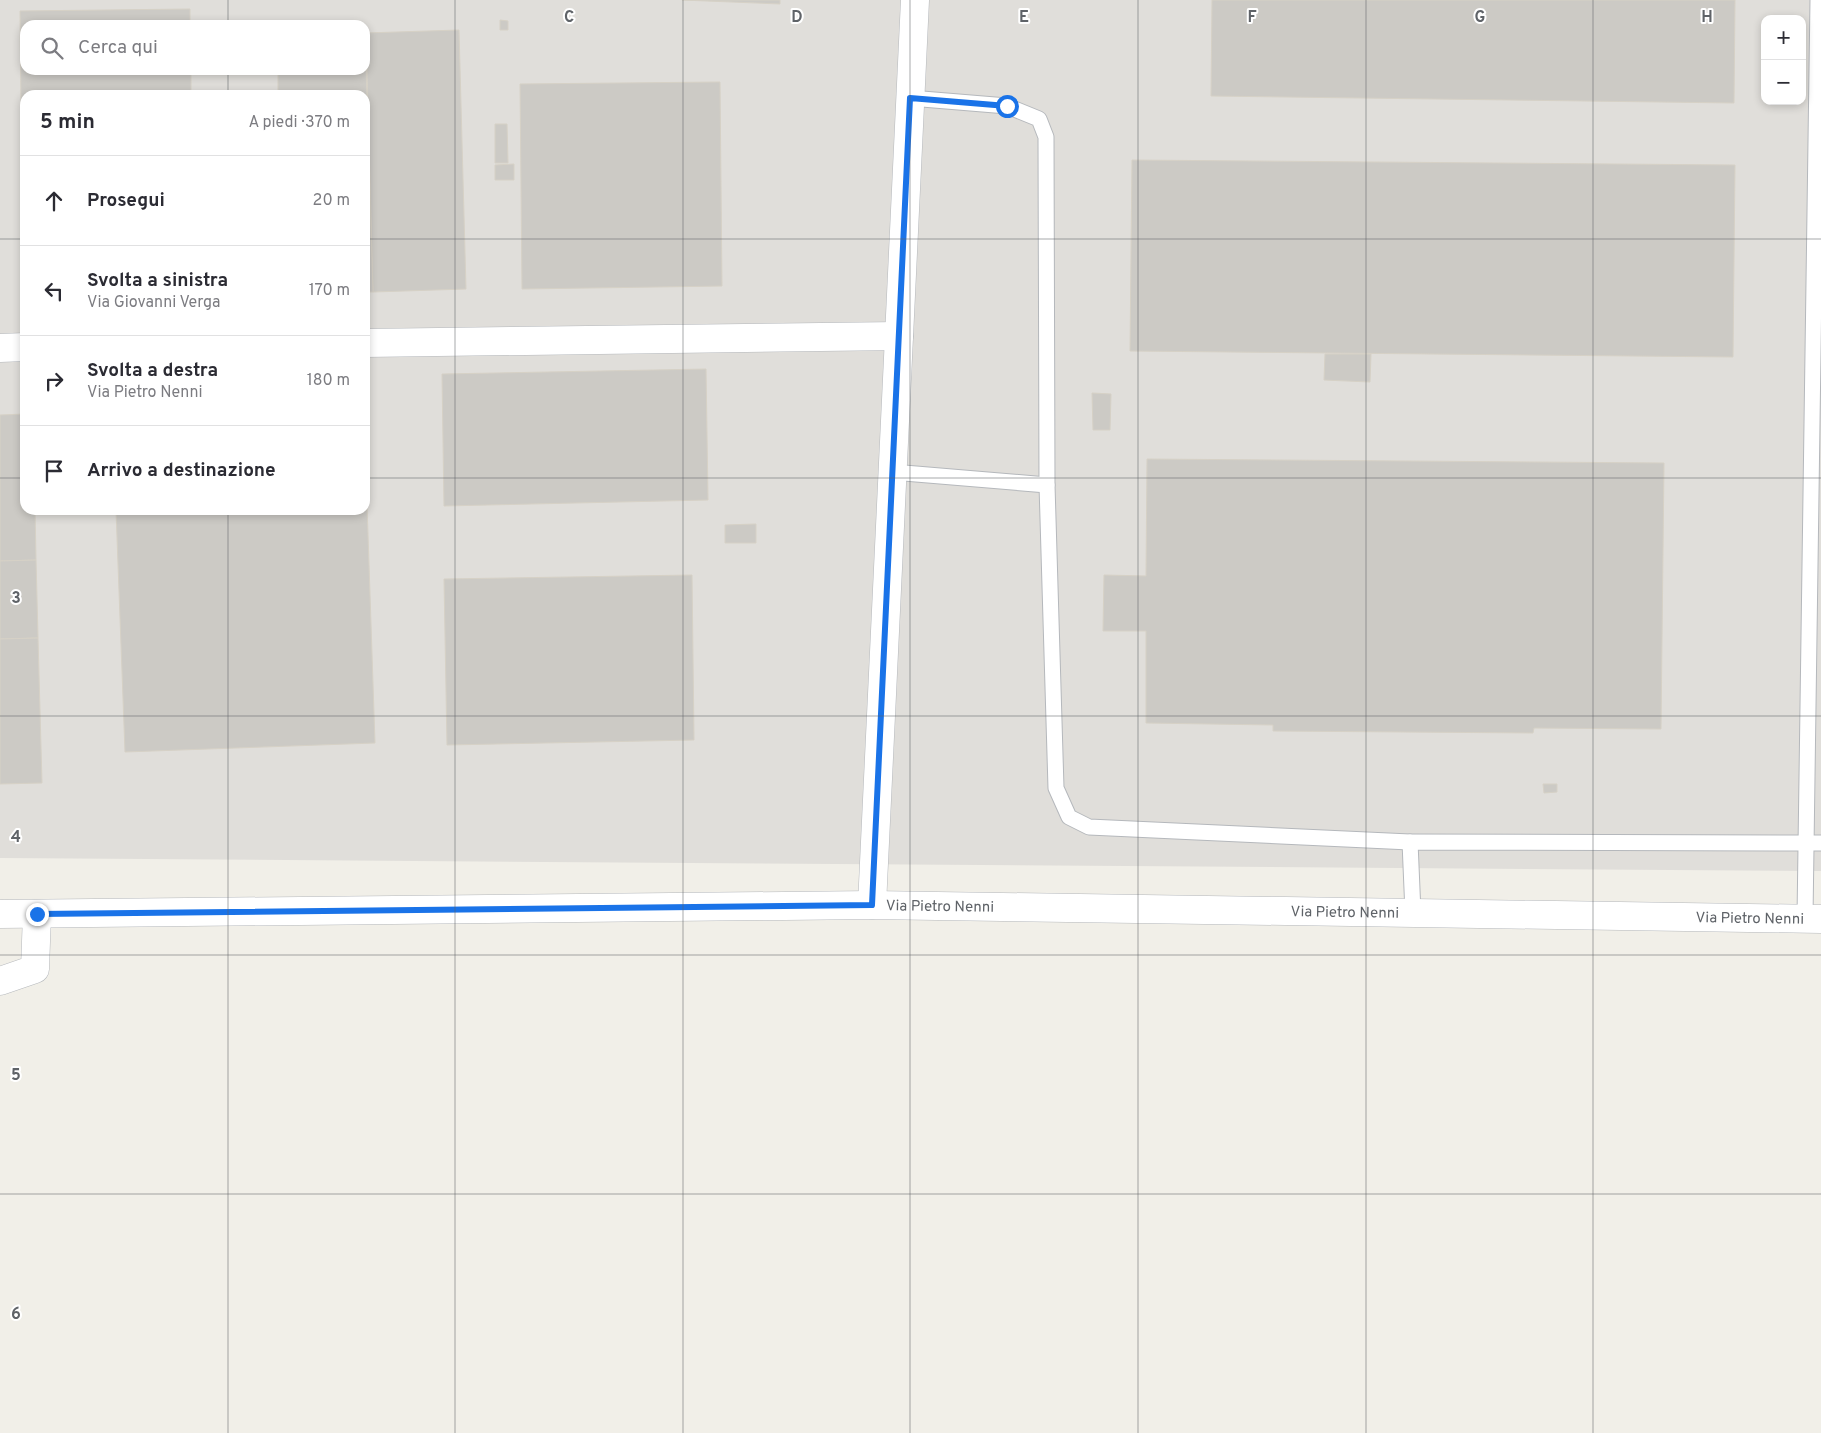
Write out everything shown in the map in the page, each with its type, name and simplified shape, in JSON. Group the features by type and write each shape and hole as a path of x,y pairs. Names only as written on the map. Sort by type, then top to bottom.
{"street":[{"path":"872,905 915,0"},
{"path":"370,343 899,336"},
{"path":"0,348 20,347"},
{"name":"Via Pietro Nenni","path":"0,914 872,905 1813,918"},
{"path":"0,981 35,969 37,914"}],"lane":[{"path":"1813,918 1818,0"},
{"path":"910,98 1007,106 1039,119 1046,137 1048,485 1056,788 1069,817 1089,827 1410,842 1814,843"},
{"path":"892,472 1048,485"},
{"path":"1410,842 1412,913"}],"shaded area":[{"path":"0,0 1821,0 1821,871 0,858"}],"building":[{"path":"682,0 780,0 780,4"},
{"path":"1212,0 1735,0 1734,103 1211,96"},
{"path":"190,9 190,20 20,20 20,11"},
{"path":"500,20 508,21 508,30 500,30"},
{"path":"459,30 466,289 373,292 370,90 368,90 367,75 370,75 370,33"},
{"path":"21,75 191,75 191,90 21,90"},
{"path":"278,75 366,75 367,90 278,90"},
{"path":"720,82 722,286 522,289 520,84"},
{"path":"495,124 507,124 508,163 495,163"},
{"path":"1132,160 1735,165 1733,357 1130,351"},
{"path":"514,164 514,180 495,180 495,165"},
{"path":"370,195 373,292 370,292"},
{"path":"1325,354 1371,354 1370,382 1324,380"},
{"path":"706,369 708,500 444,506 442,374"},
{"path":"1092,393 1111,394 1110,430 1093,430"},
{"path":"20,414 20,515 35,515 36,560 0,561 0,415"},
{"path":"1147,459 1664,463 1661,729 1534,728 1533,733 1273,731 1273,725 1146,723 1146,631 1103,631 1104,575 1146,576"},
{"path":"116,515 367,515 375,743 125,752"},
{"path":"756,524 756,543 725,543 725,525"},
{"path":"36,560 38,638 0,639 0,561"},
{"path":"692,575 694,740 447,745 444,579"},
{"path":"38,638 42,783 0,784 0,639"},
{"path":"1543,784 1557,784 1557,792 1544,793"}],"route":[{"path":"37,914 872,905 910,98 1007,106"}]}
